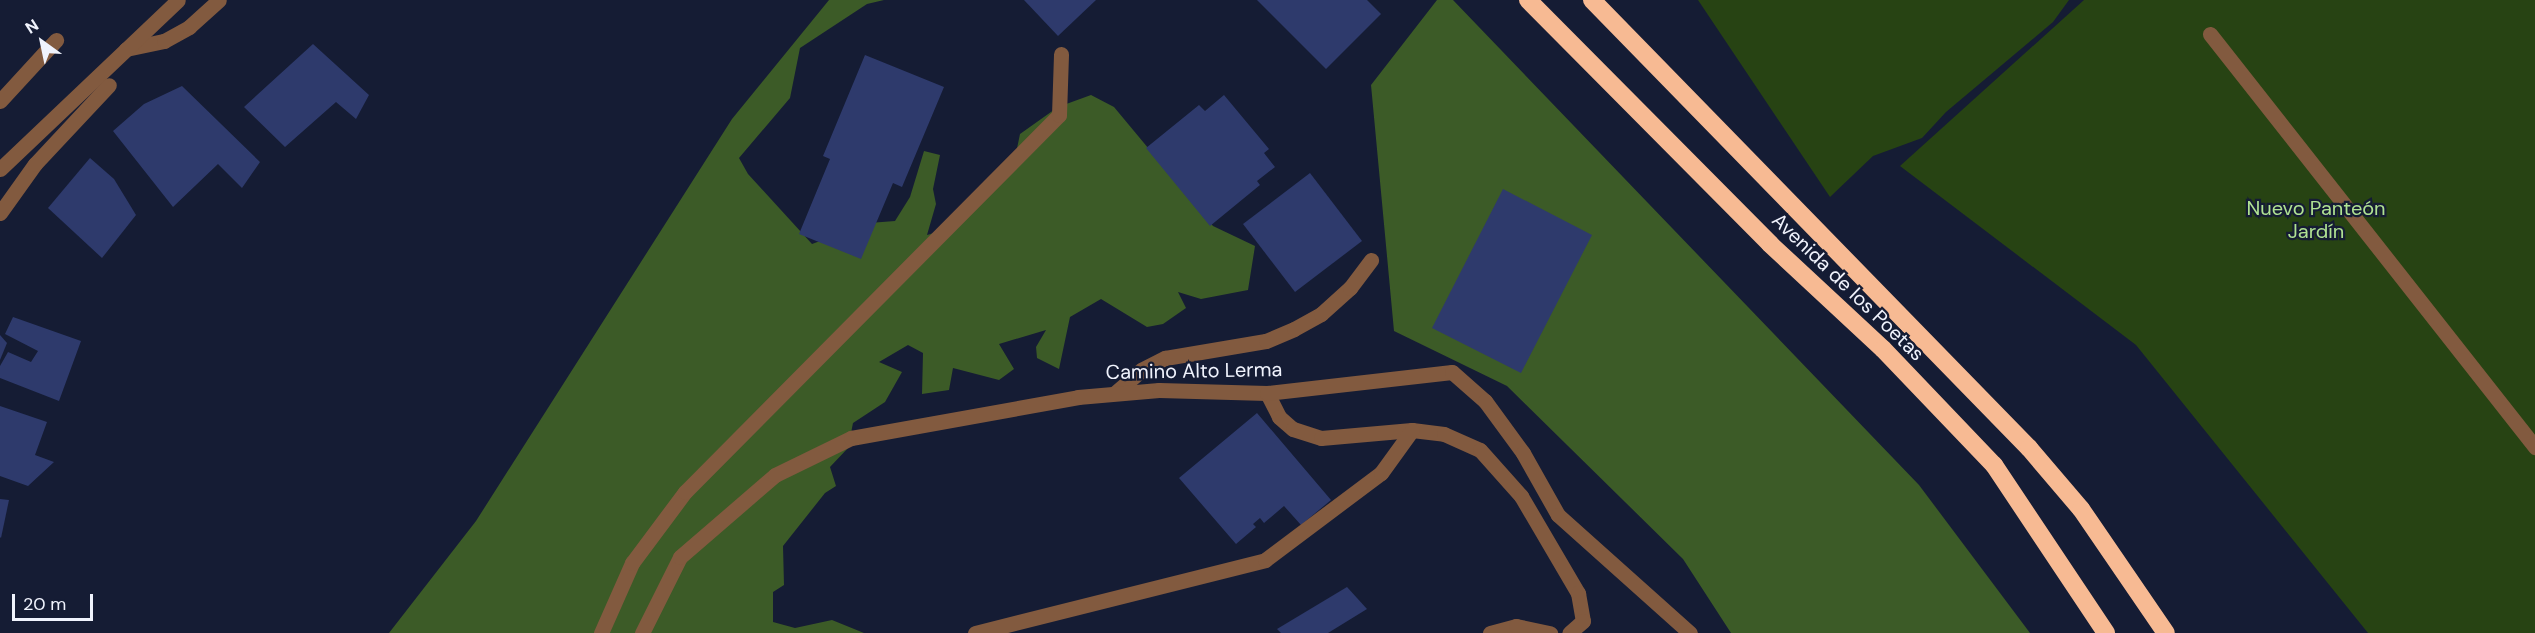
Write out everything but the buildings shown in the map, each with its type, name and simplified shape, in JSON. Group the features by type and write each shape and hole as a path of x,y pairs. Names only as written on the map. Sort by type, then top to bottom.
{"highway":[{"name":"Avenida de los Poetas","path":"1528,0 1770,244 1882,349 1994,465 2106,633"},
{"name":"Avenida de los Poetas","path":"1592,0 1801,211 2029,448 2081,509 2166,633"}],"street":[{"path":"0,169 126,49 166,6 178,0"},
{"path":"126,49 164,41 189,27 219,0"},
{"path":"2210,34 2535,447"},
{"path":"0,101 56,40"},
{"path":"601,633 632,563 685,492 1059,115 1061,54"},
{"path":"0,213 35,164 109,85"},
{"path":"1115,393 1141,370 1165,358 1266,341 1294,329 1328,307 1350,288 1371,260"},
{"name":"Camino Alto Lerma","path":"642,631 680,557 775,475 851,438 1115,393 1268,393 1452,372 1485,401 1523,453 1558,515 1690,633"},
{"path":"1268,393 1279,417 1293,429 1320,438 1412,430 1444,434 1480,450 1521,496 1578,593 1583,621 1569,633"},
{"path":"975,633 1085,602 1265,560 1381,473 1412,430"},
{"path":"1490,633 1516,626 1550,633"}],"green space":[{"path":"829,0 884,0 867,4 800,48 790,98 739,158 748,174 812,244 869,223 895,221 910,197 924,151 940,155 933,189 936,204 927,235 934,233 1015,158 1020,134 1058,107 1091,95 1114,107 1213,226 1255,246 1248,290 1201,299 1178,292 1186,308 1163,324 1147,327 1101,299 1070,317 1059,369 1037,358 1036,347 1046,330 999,344 1014,369 999,380 953,368 949,390 922,394 923,353 908,345 879,362 902,372 885,402 853,423 848,448 830,467 836,486 825,493 783,546 784,585 773,592 773,622 795,628 832,620 864,633 389,633 476,521 732,119"},
{"path":"1437,0 1453,0 1919,485 2030,633 1731,633 1683,559 1507,386 1394,331 1371,85"},
{"path":"1698,0 2069,0 2053,22 1946,112 1922,138 1873,156 1830,197"},
{"name":"Nuevo Panteón Jardín","path":"2084,0 2535,0 2535,633 2368,633 2136,345 1900,166"}]}
